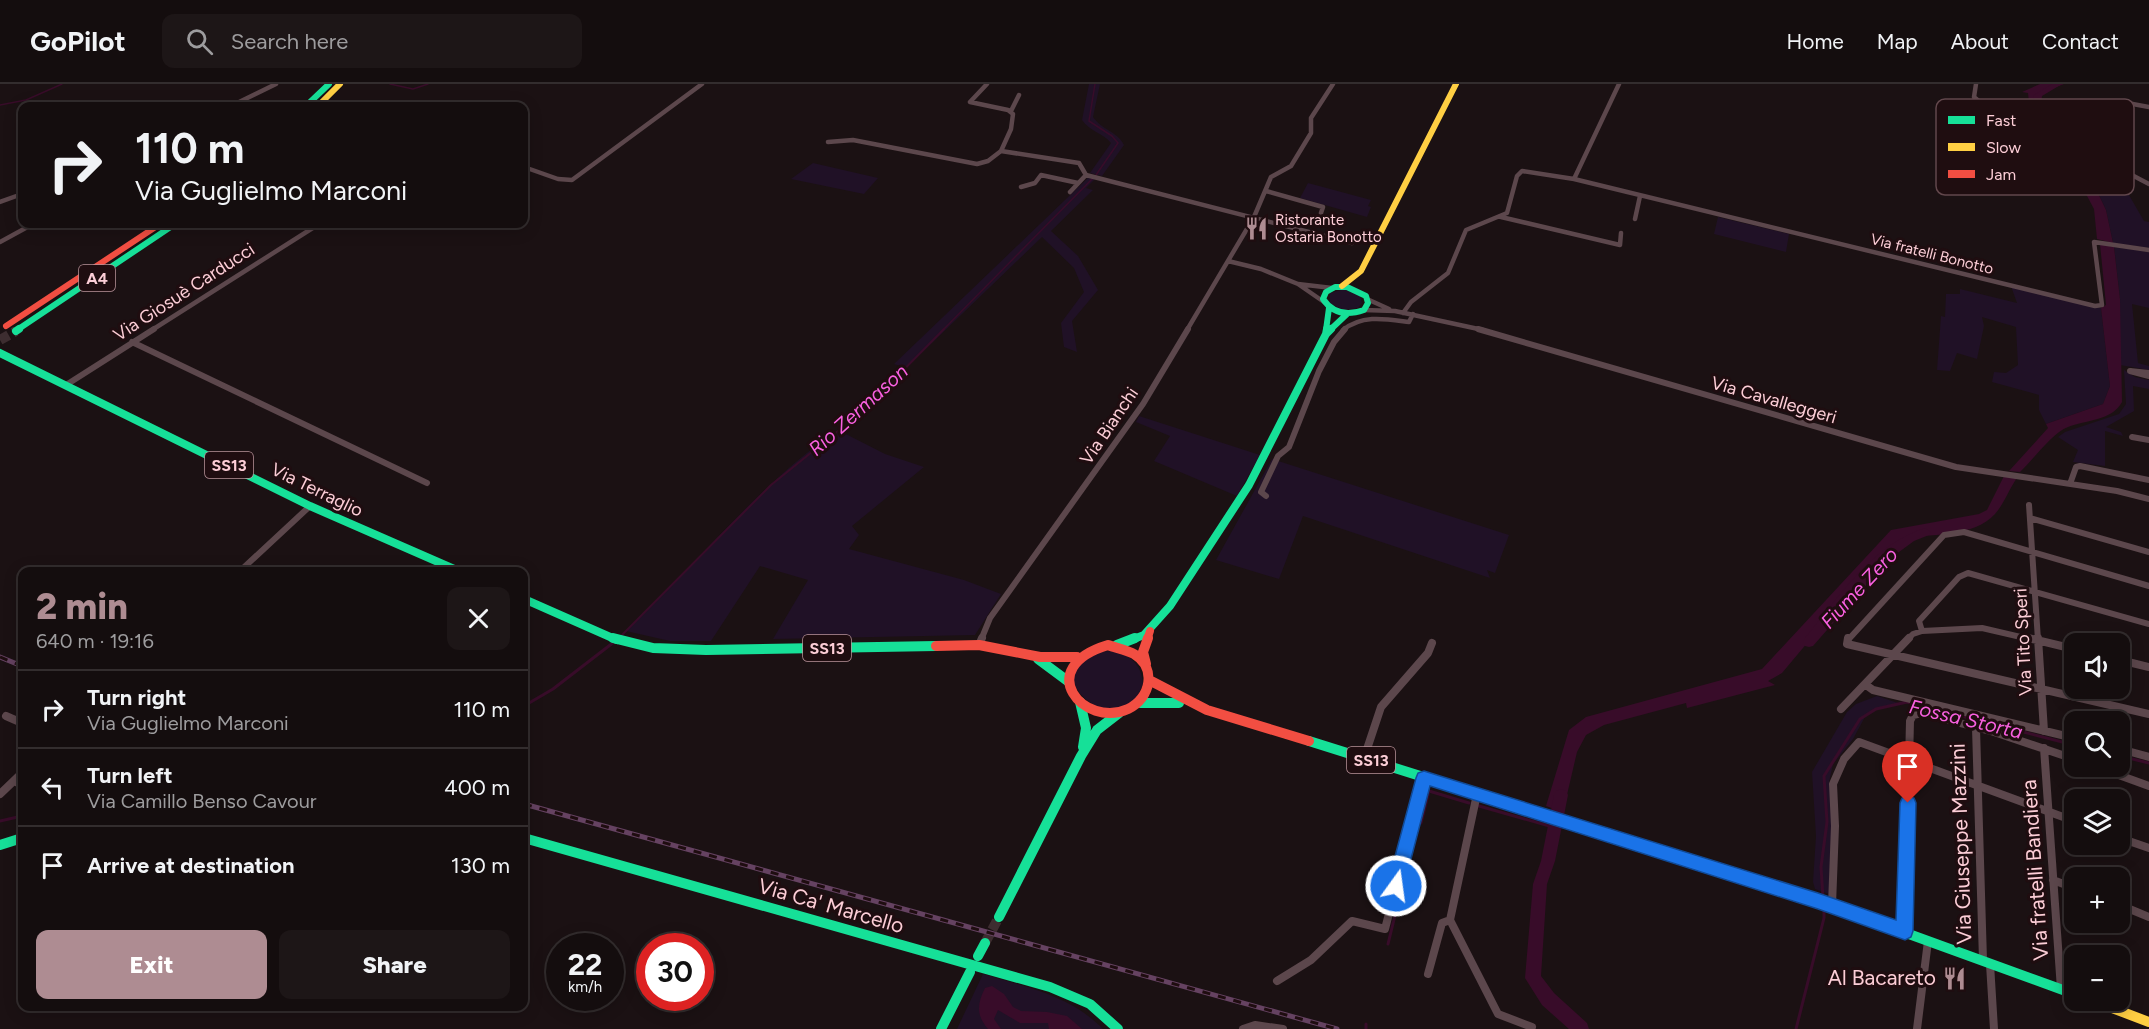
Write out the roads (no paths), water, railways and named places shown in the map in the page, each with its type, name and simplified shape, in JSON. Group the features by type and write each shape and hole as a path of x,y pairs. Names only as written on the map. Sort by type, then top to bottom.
{"main road":[{"path":"310,102 329,84"},
{"path":"322,102 340,84"},
{"path":"1360,291 1361,271 1456,84"},
{"name":"A4","path":"6,326 154,228"},
{"name":"A4","path":"16,331 169,228"},
{"path":"1342,286 1361,271"},
{"path":"1139,703 1147,694 1151,681 1144,646 1152,628 1212,544 1249,485 1326,334 1347,314 1364,310 1367,299 1360,291 1342,286 1332,288 1323,296 1326,305 1326,334"},
{"path":"1326,305 1347,314"},
{"name":"Via Terraglio","path":"0,353 209,454 310,506 450,567"},
{"name":"SS13","path":"528,601 616,639 672,650 979,645 1036,658 1062,660 1077,657 1095,646 1117,645"},
{"path":"1117,645 1137,640 1152,628"},
{"path":"1117,645 1135,652 1146,663"},
{"path":"1069,682 1070,670 1077,657"},
{"name":"SS13","path":"1036,658 1069,682 1072,693 1080,702"},
{"name":"SS13","path":"1151,681 1172,696 1194,705 1832,905 2064,990"},
{"name":"SS13","path":"1119,713 1139,703 1163,701 1194,705"},
{"path":"1080,702 1095,711 1119,713"},
{"path":"1080,702 1086,728 1081,756"},
{"path":"999,917 1081,756 1097,730 1119,713"},
{"path":"0,842 18,839"},
{"name":"Via Ca' Marcello","path":"528,839 1050,987 1089,1004 1118,1029"},
{"path":"978,956 985,943"},
{"path":"940,1029 970,972"},
{"path":"2120,1011 2149,1022"}],"street":[{"path":"239,102 276,84"},
{"path":"528,168 558,179 572,180 702,84"},
{"path":"987,84 970,102 1011,111"},
{"name":"Via Bianchi","path":"979,645 990,618 1143,404 1254,217 1272,175 1291,166 1311,133 1311,118 1333,84"},
{"path":"1574,179 1604,121 1619,84"},
{"path":"1975,84 1975,99"},
{"path":"828,142 837,144 853,140 976,164 988,161 1002,151 1011,129 1011,111 1019,94"},
{"path":"2134,104 2149,107"},
{"path":"1002,151 1079,163 1087,176"},
{"name":"Via fratelli Bonotto","path":"1501,217 1507,213 1517,176 1522,171 1574,179 2100,306 2094,242 2149,250"},
{"path":"1022,187 1035,183 1041,175 1077,183"},
{"path":"1070,192 1087,176 1352,243"},
{"path":"2134,176 2149,184"},
{"path":"1266,191 1323,207 1321,213"},
{"path":"0,202 18,195"},
{"path":"1635,219 1640,196"},
{"path":"1403,313 1411,302 1448,273 1466,230 1501,217 1620,245 1621,233"},
{"path":"0,242 26,228"},
{"name":"Via Giosuè Carducci","path":"66,385 313,228"},
{"path":"1228,261 1261,269 1298,284 1326,305"},
{"path":"1298,284 1332,288"},
{"path":"1367,299 1395,311"},
{"path":"1364,310 1395,311"},
{"name":"Via Cavalleggeri","path":"1395,311 1464,325 1934,462 2004,475 2117,490 2149,499"},
{"path":"1266,496 1261,492 1278,456 1289,447 1291,435 1302,408 1338,336 1347,327 1359,321 1376,318 1409,322 1413,314"},
{"path":"132,342 427,483"},
{"path":"2132,437 2149,440"},
{"path":"2070,484 2076,467 2080,466 2149,480"},
{"name":"Via Tito Speri","path":"2029,505 2044,731"},
{"path":"244,567 310,506"},
{"path":"2030,518 2149,552"},
{"path":"2149,586 1964,532 1944,535 1848,637 1847,644 2149,714"},
{"path":"1922,631 1919,621 1959,577 1968,573 2035,590 2149,624"},
{"path":"1841,709 1913,634 1922,631 1983,628 2064,646"},
{"path":"1364,758 1381,707 1428,653 1431,643"},
{"path":"2130,662 2149,667"},
{"path":"1866,685 1873,690 2064,736"},
{"path":"1905,931 1910,721 1913,715 1922,714 1976,728 2064,755"},
{"path":"6,716 18,721"},
{"name":"Via Giuseppe Mazzini","path":"1976,728 1986,962 1994,1029"},
{"path":"1832,905 1835,825 1833,784 1844,759 1859,742 2064,817"},
{"name":"Via fratelli Bandiera","path":"2044,748 2061,989"},
{"path":"2130,752 2149,757"},
{"path":"0,794 18,777"},
{"path":"2124,777 2149,786"},
{"path":"1277,981 1311,960 1352,921 1385,929 1424,778"},
{"path":"14,781 18,783"},
{"path":"1477,794 1450,920 1498,1014 1532,1027"},
{"path":"2130,841 2149,848"},
{"path":"2054,880 2064,884"},
{"path":"2130,909 2149,917"},
{"path":"1428,974 1442,923 1450,920"},
{"path":"1917,1029 1928,940"},
{"path":"1243,1029 1255,1025 1283,1029"}],"waterway":[{"path":"0,105 26,100 62,84"},
{"path":"390,84 413,89 428,84"},
{"name":"Rio Zermason","path":"943,330 1096,175 1118,143 1112,136 1089,121 1095,84"},
{"name":"Fiume Zero","path":"2038,99 2038,95 2058,84"},
{"name":"Rio Zermason","path":"621,636 771,485 864,410 944,329"},
{"name":"Fiume Zero","path":"1809,642 1878,562 1894,548 1925,532"},
{"name":"Rio Zermason","path":"528,704 553,689 614,642"},
{"name":"Fossa Storta","path":"1823,898 1821,867 1827,822 1824,776 1860,719 1876,709 1907,702 2064,742"},
{"name":"Fossa Storta","path":"2130,758 2149,763"},
{"path":"1421,823 1429,791 1469,803"},
{"name":"Fiume Zero","path":"1561,795 1548,861 1540,884 1533,978 1548,999 1581,1029"},
{"path":"1479,806 1553,827"},
{"name":"Rio Zermason","path":"0,821 18,817"},
{"path":"1403,884 1404,879"},
{"path":"1388,944 1400,895"},
{"name":"Fossa Storta","path":"1796,1029 1824,918 1824,906"},
{"path":"1366,1024 1366,1029"}],"tunnel":[{"path":"0,340 16,331"},
{"path":"985,943 999,917"}],"railway":[{"path":"0,657 18,664"},
{"path":"528,805 1337,1029"}],"place":[{"name":"Ristorante Ostaria Bonotto","path":"1257,229"},
{"name":"Al Bacareto","path":"1954,978"}]}
